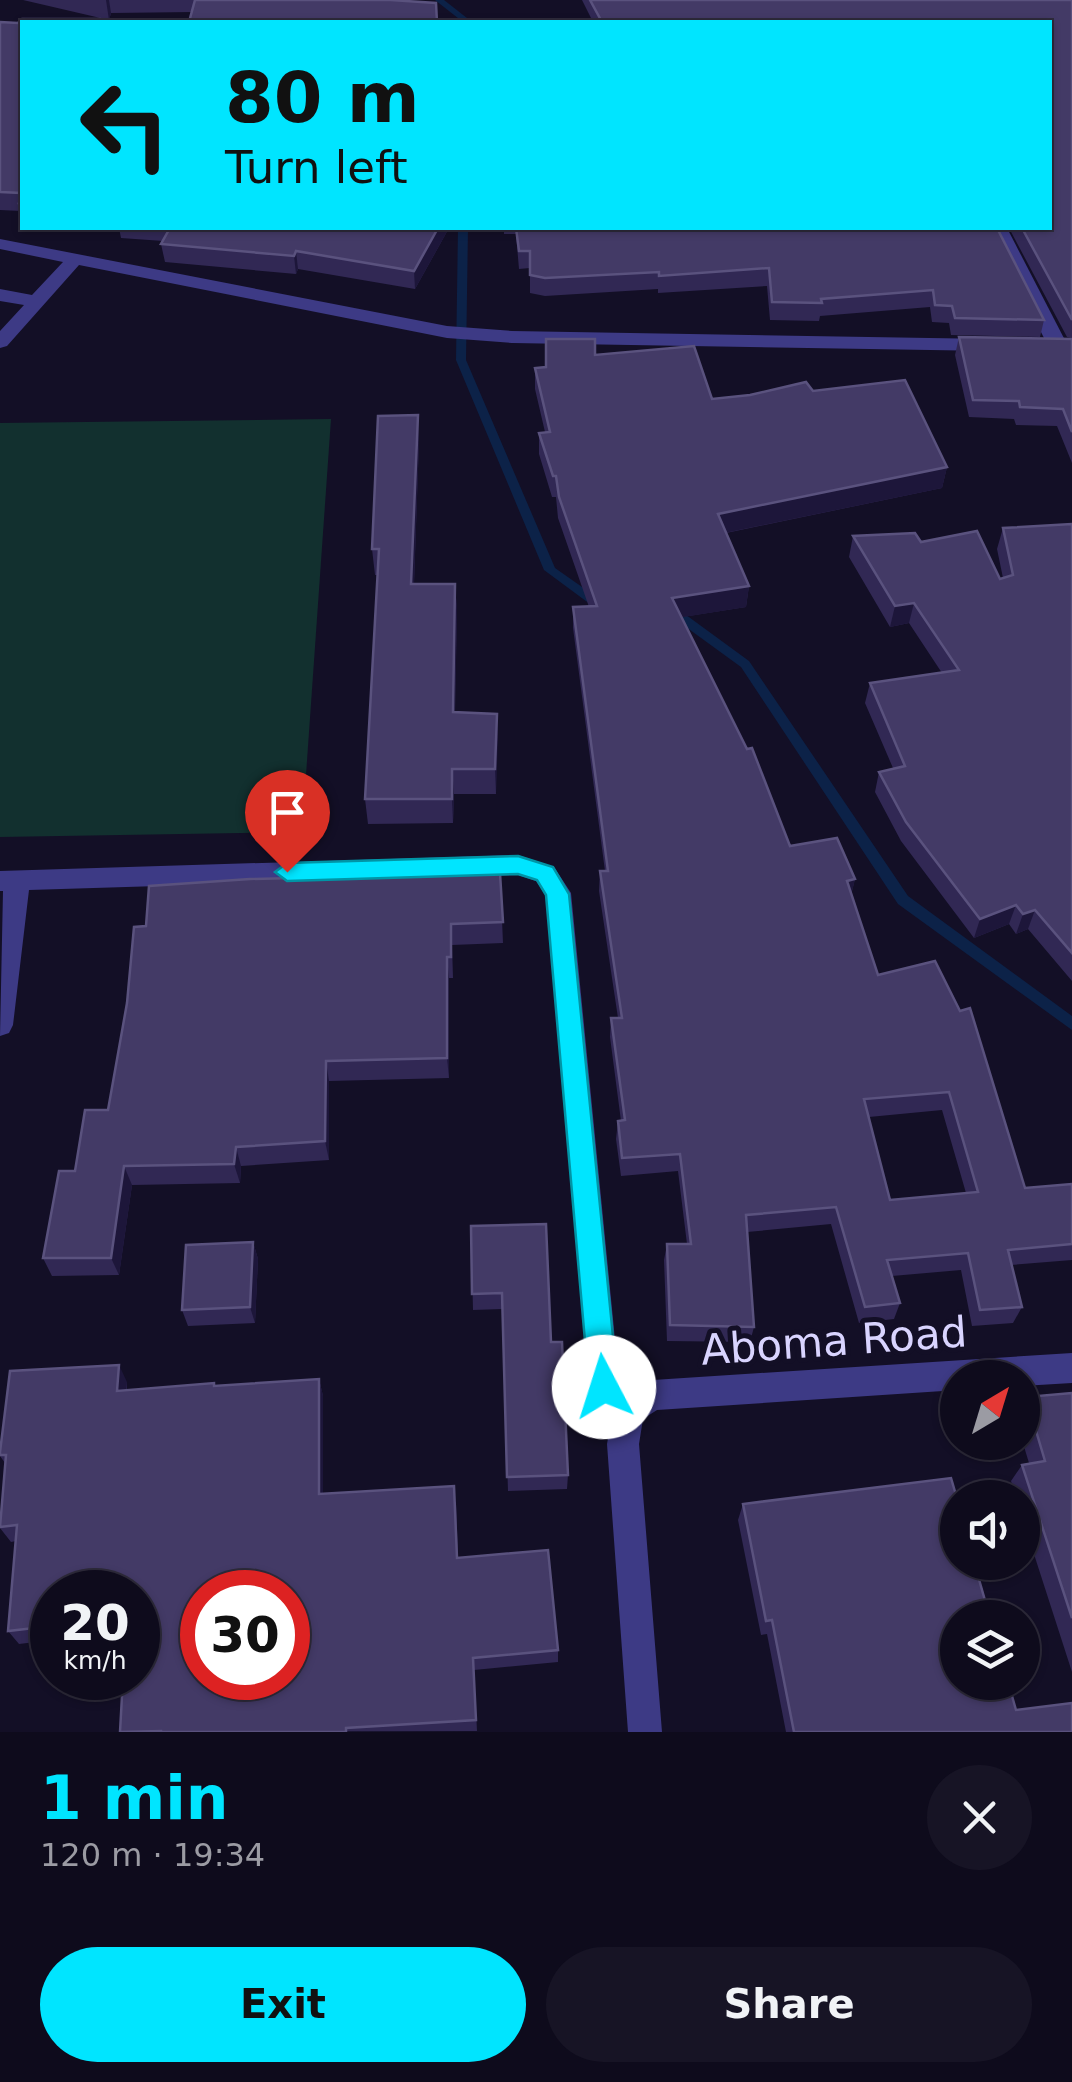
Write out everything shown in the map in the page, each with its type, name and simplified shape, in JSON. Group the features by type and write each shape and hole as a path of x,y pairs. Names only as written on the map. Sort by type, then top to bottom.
{"street":[{"path":"0,244 447,332 512,337 1047,346 999,230"},
{"path":"0,342 74,259"},
{"path":"0,294 34,302"},
{"path":"0,1025 8,881 518,865 545,874 558,894 604,1387 629,1410 623,1444 645,1732"},
{"name":"Aboma Road","path":"629,1410 653,1395 1072,1368"}],"green space":[{"path":"331,419 302,832 0,837 0,423"}],"building":[{"path":"195,0 391,0 436,3 437,20 190,20"},
{"path":"590,0 1072,0 1072,320 1023,230 1052,230 1052,20 601,20"},
{"path":"22,19 99,19 99,20"},
{"path":"0,22 18,23 20,193 0,192"},
{"path":"169,230 437,230 414,271 296,251 294,256 161,244"},
{"path":"516,230 998,230 1044,320 955,318 952,306 935,305 933,290 821,299 822,303 772,302 769,268 659,276 659,272 545,278 530,275 530,251 519,251"},
{"path":"959,337 1072,339 1072,432 1063,409 1020,407 1019,401 973,400"},
{"path":"546,339 595,339 595,355 694,346 712,399 806,382 813,391 905,380 947,467 718,514 749,586 672,598 747,749 752,748 790,846 837,838 855,879 847,881 878,975 935,961 960,1011 970,1008 1025,1188 1072,1184 1072,1244 1008,1250 1022,1307 980,1310 968,1253 887,1260 900,1303 865,1307 836,1207 746,1215 754,1327 670,1325 667,1244 691,1244 680,1154 622,1158 618,1121 625,1120 611,1018 622,1018 600,871 608,871 573,607 597,606 539,433 550,432 535,368 546,367","holes":["949,1092 978,1192 890,1200 864,1099"]},
{"path":"418,415 411,584 455,584 453,712 497,714 495,769 452,769 452,799 365,799 379,549 372,549 378,416"},
{"path":"1072,524 1072,953 1035,910 1023,914 1016,905 980,919 906,822 879,772 905,766 870,683 959,670 914,603 895,606 853,536 915,533 921,542 977,531 1000,579 1013,575 1003,528"},
{"path":"500,873 503,922 451,924 451,957 447,957 447,1058 326,1061 325,1141 236,1147 234,1164 124,1166 111,1258 43,1258 59,1171 75,1171 85,1110 108,1110 127,1003 134,927 146,926 149,886 250,879"},
{"path":"546,1224 551,1342 562,1342 568,1475 507,1477 502,1293 472,1294 471,1226"},
{"path":"253,1242 250,1307 182,1310 186,1245"},
{"path":"119,1365 117,1391 319,1379 319,1494 454,1486 457,1558 548,1550 558,1650 473,1658 476,1720 346,1728 346,1732 120,1732 122,1700 160,1700 160,1570 30,1570 30,1628 8,1631 17,1525 0,1527 6,1455 0,1452 10,1371"},
{"path":"1072,1393 1072,1618 1040,1520 1040,1480 1027,1480 1022,1465 1045,1461 1040,1444 1040,1396"},
{"path":"951,1478 940,1480 940,1580 979,1580 985,1600 940,1600 940,1700 1013,1700 1016,1710 1072,1703 1072,1732 794,1732 772,1620 766,1621 743,1504"}],"waterway":[{"path":"439,0 465,20"},
{"path":"463,230 461,360 550,570 598,604"},
{"path":"668,614 678,615 745,664 903,900 1072,1024"}],"route":[{"path":"287,872 518,865 545,874 558,894 604,1387"}]}
